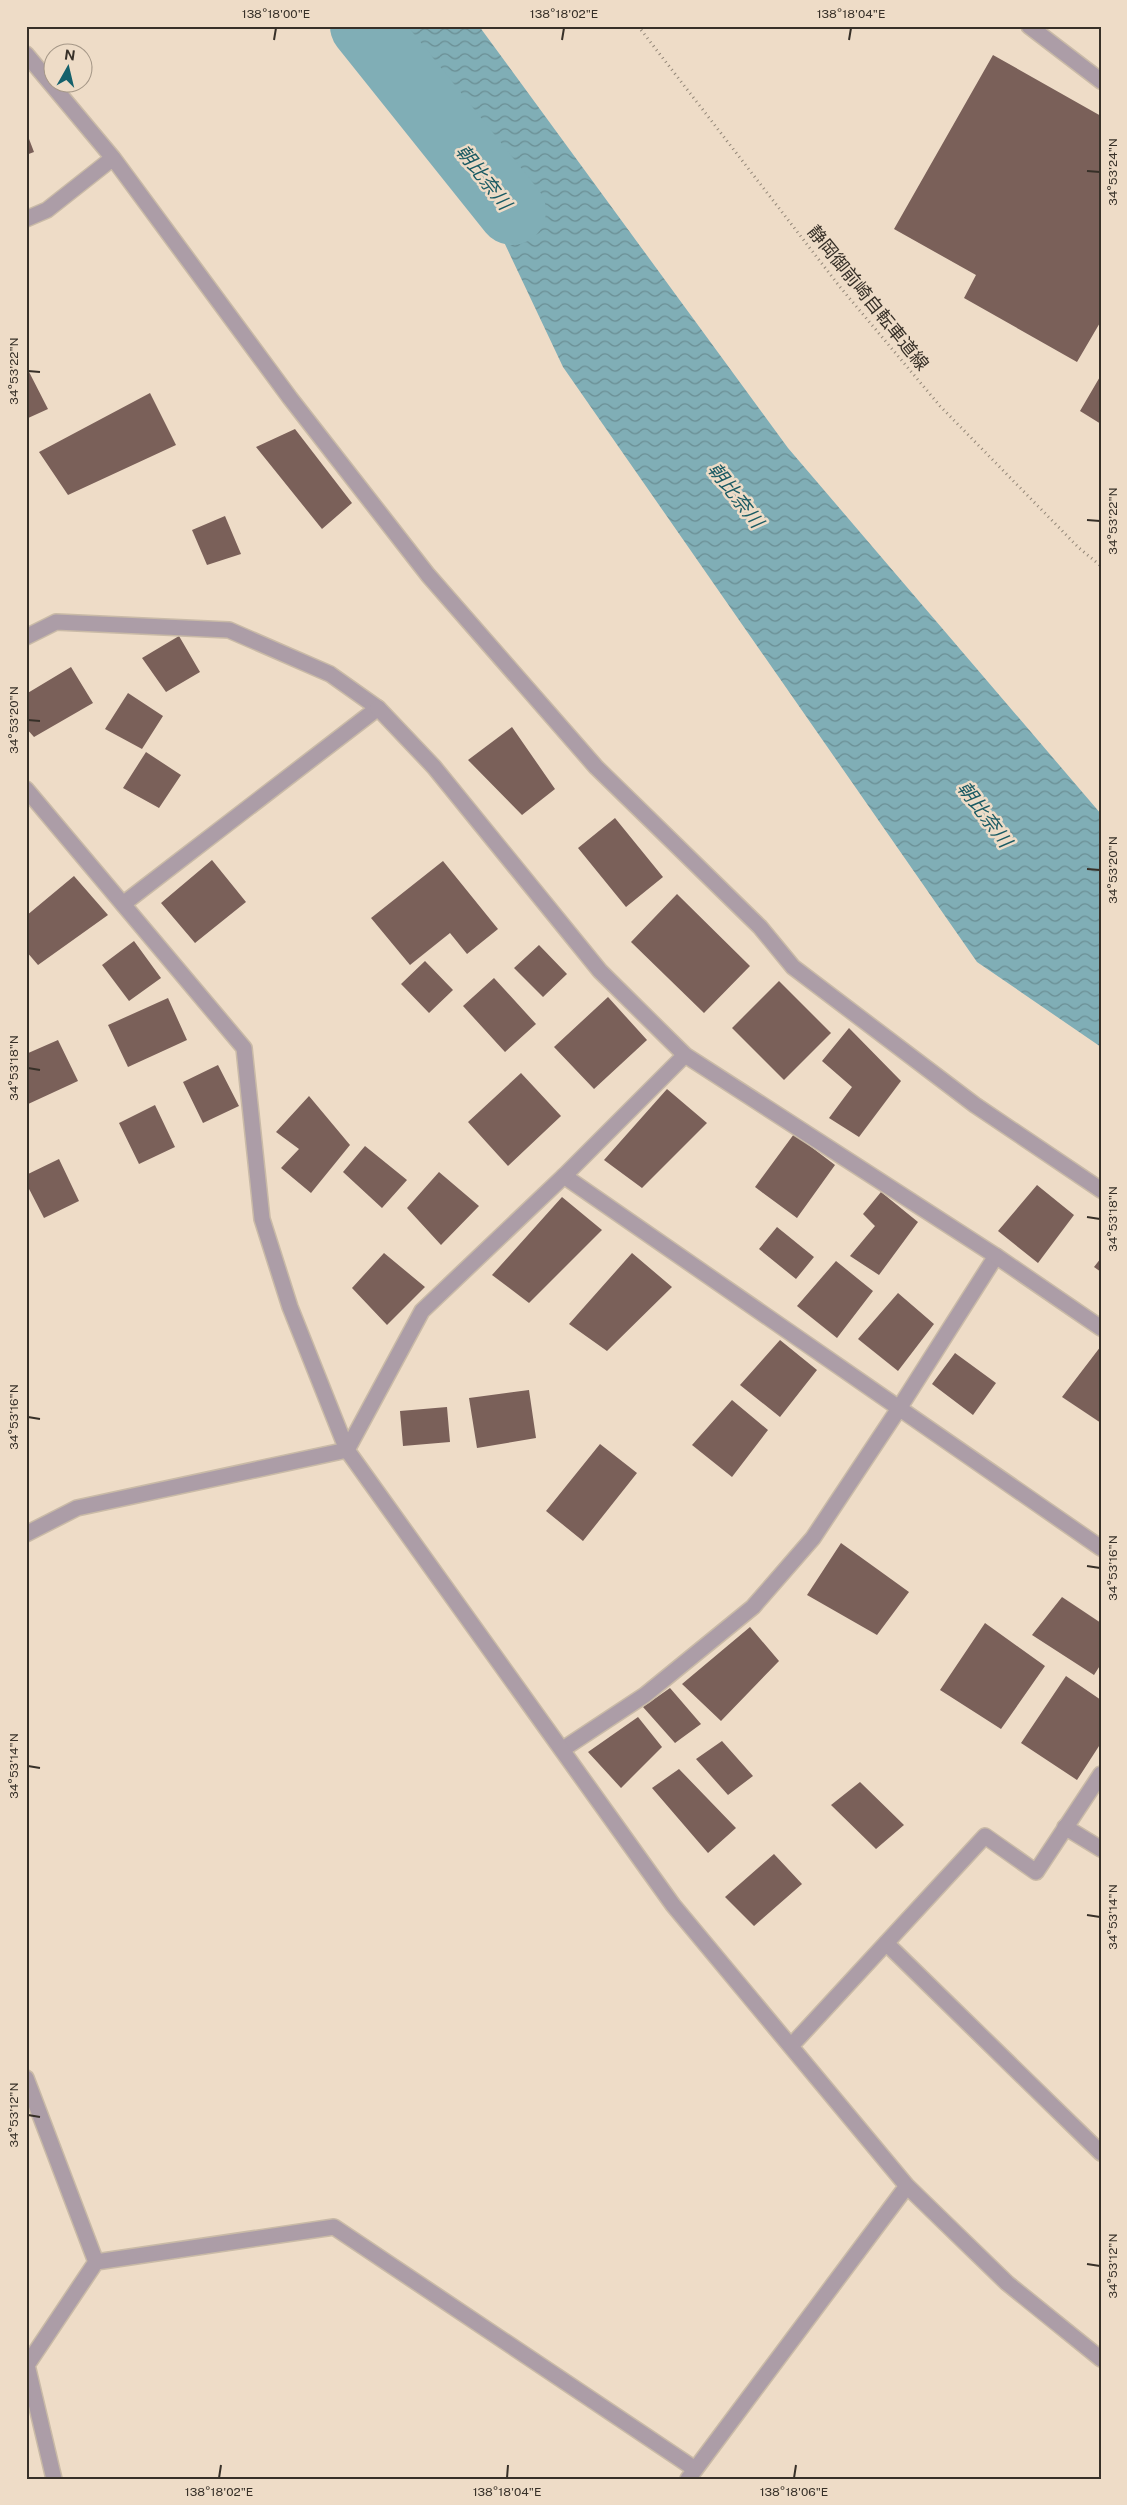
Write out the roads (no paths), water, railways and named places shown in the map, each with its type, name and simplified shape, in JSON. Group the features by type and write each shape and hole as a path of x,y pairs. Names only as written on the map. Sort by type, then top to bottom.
{"street":[{"path":"1029,26 1101,81"},
{"path":"26,54 113,158 290,398 428,575 596,767 760,927 793,967 975,1105 1101,1190"},
{"path":"26,220 47,210 113,158"},
{"path":"26,637 56,622 229,630 330,674 378,708 434,767 600,972 685,1055 996,1256 1101,1328"},
{"path":"123,904 378,708"},
{"path":"26,789 244,1048 262,1219 290,1307 347,1450 672,1905 907,2186 1006,2283 1101,2359"},
{"path":"26,1534 77,1508 347,1450 422,1311 564,1176 685,1055"},
{"path":"564,1176 898,1410 1101,1548"},
{"path":"562,1749 644,1696 753,1607 813,1538 898,1410 996,1256"},
{"path":"791,2046 985,1836 1036,1872 1101,1774"},
{"path":"1065,1827 1101,1848"},
{"path":"886,1943 1101,2153"},
{"path":"26,2078 96,2262"},
{"path":"54,2479 27,2365 96,2262 334,2227 692,2474 907,2186"}],"water":[{"path":"378,26 479,26 788,448 1101,814 1101,1047 977,962 563,367 435,96"}],"waterway":[{"name":"朝比奈川","path":"364,26 512,211"}]}
